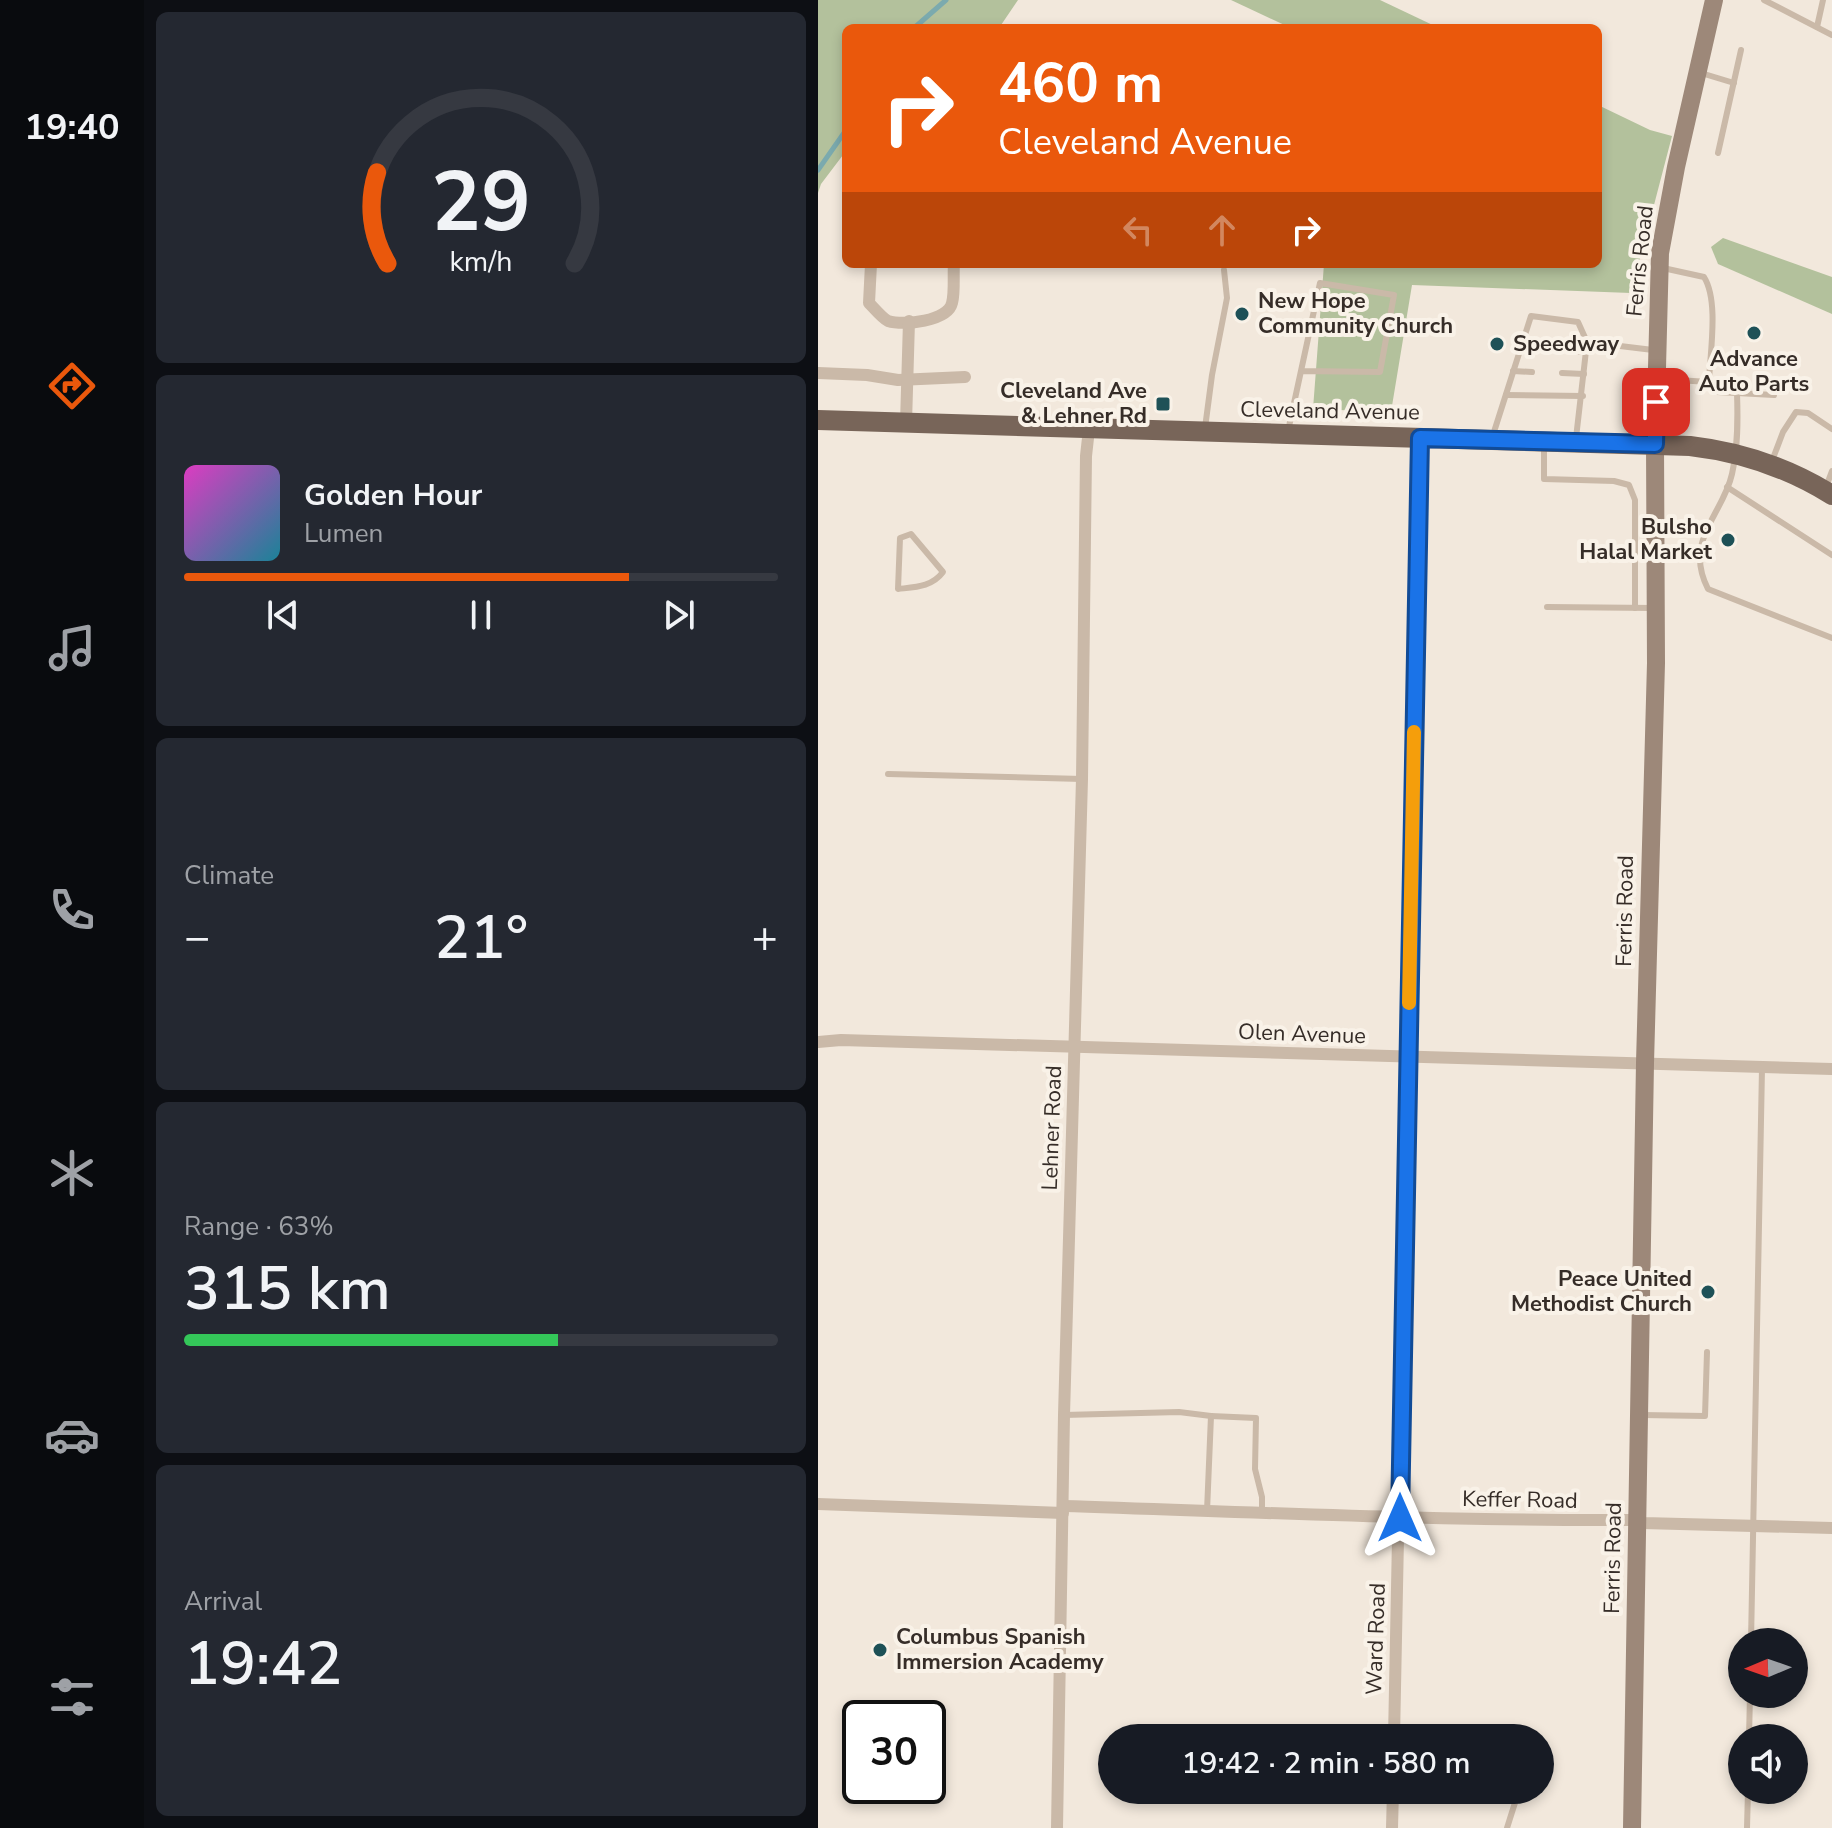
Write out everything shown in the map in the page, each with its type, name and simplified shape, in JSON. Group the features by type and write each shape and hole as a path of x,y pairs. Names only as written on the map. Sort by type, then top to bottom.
{"main road":[{"name":"Ferris Road","path":"1632,1828 1645,1063 1657,608 1655,444 1660,268 1676,167 1714,0"},
{"name":"Cleveland Avenue","path":"818,420 1694,446 1736,452 1829,485"}],"street":[{"path":"871,268 869,303 888,321 933,320 944,315 952,305 954,268"},
{"path":"906,423 909,321"},
{"path":"818,373 907,379 965,377"},
{"name":"Lehner Road","path":"1057,1828 1064,1415 1089,429"},
{"name":"Ward Road","path":"1394,1724 1420,438"},
{"name":"Olen Avenue","path":"818,1042 1075,1046 1832,1069"},
{"name":"Keffer Road","path":"818,1504 1832,1528"},
{"path":"1392,1828 1393,1804"}],"lane":[{"path":"1764,0 1832,35"},
{"path":"1817,27 1823,0"},
{"path":"1718,153 1741,50"},
{"path":"1697,72 1734,83"},
{"path":"1660,268 1704,277 1710,286 1709,382 1717,392 1774,395"},
{"path":"1205,432 1227,298 1224,270"},
{"path":"1288,434 1301,371 1320,283 1394,295 1380,372 1301,371"},
{"path":"1492,438 1531,316 1578,322 1587,342 1583,396 1575,441"},
{"path":"1587,342 1657,350"},
{"path":"1521,349 1538,350"},
{"path":"1567,351 1586,352"},
{"path":"1513,371 1532,372"},
{"path":"1562,373 1584,374"},
{"path":"1656,379 1709,382"},
{"path":"1737,393 1739,429 1732,477 1704,531 1700,573 1708,589 1832,638"},
{"path":"1506,395 1583,396"},
{"path":"1771,463 1783,432 1796,412 1808,413 1832,429"},
{"path":"1544,440 1544,479 1614,481 1629,485 1635,500 1635,608"},
{"path":"1727,487 1832,555"},
{"path":"911,534 943,572 937,580 922,586 898,589 900,538 911,534"},
{"path":"1547,607 1657,608"},
{"path":"888,774 1082,779"},
{"path":"1751,1628 1762,1068"},
{"path":"1640,1415 1705,1416 1707,1352"},
{"path":"1064,1415 1179,1412 1256,1418 1255,1469 1262,1497 1262,1514"},
{"path":"1207,1511 1211,1416"},
{"path":"1507,1828 1515,1804"},
{"path":"1747,1828 1748,1804"}],"green space":[{"path":"818,0 1018,0 1002,24 842,24 842,156 821,184 818,193"},
{"path":"1231,0 1380,0 1431,24 1282,24"},
{"path":"1602,107 1650,130 1672,136 1631,293 1412,285 1391,412 1313,409 1324,268 1602,268"},
{"path":"1723,238 1832,277 1832,314 1718,264 1711,247"}],"waterway":[{"path":"919,24 946,0"},
{"path":"818,170 842,136"}],"slow traffic":[{"path":"1409,1003 1414,732"}],"place":[{"name":"New Hope Community Church","path":"1242,314"},
{"name":"Advance Auto Parts","path":"1754,333"},
{"name":"Speedway","path":"1497,344"},
{"name":"Cleveland Ave & Lehner Rd","path":"1163,404"},
{"name":"Bulsho Halal Market","path":"1728,540"},
{"name":"Peace United Methodist Church","path":"1708,1292"},
{"name":"Columbus Spanish Immersion Academy","path":"880,1650"}],"route":[{"path":"1400,1518 1420,438 1655,444 1656,402"}]}
